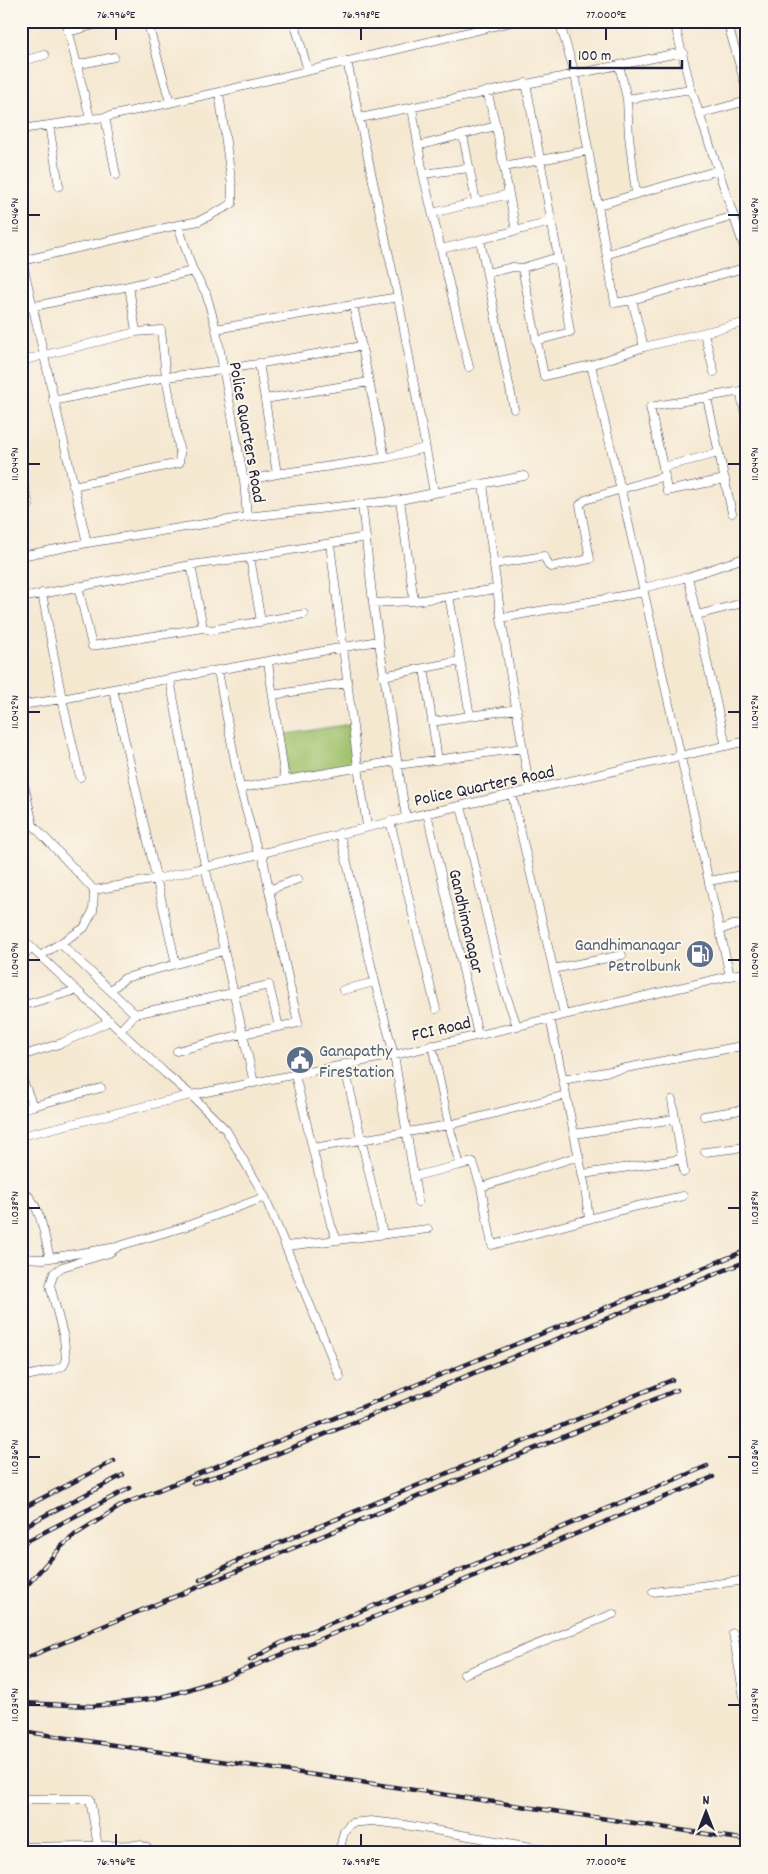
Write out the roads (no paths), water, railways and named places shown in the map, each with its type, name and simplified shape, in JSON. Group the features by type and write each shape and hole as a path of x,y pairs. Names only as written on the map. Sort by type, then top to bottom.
{"street":[{"path":"66,21 90,118"},
{"path":"68,32 110,21"},
{"path":"294,21 308,71"},
{"path":"21,129 105,117 219,92 504,22 515,21"},
{"path":"559,21 575,74 587,151 608,254 615,303 632,300 747,267"},
{"path":"674,21 692,89 747,256"},
{"path":"727,21 747,91"},
{"path":"150,31 170,102"},
{"path":"360,118 682,52"},
{"path":"21,62 45,55"},
{"path":"76,65 114,57"},
{"path":"347,61 398,297 434,493"},
{"path":"619,64 627,99 636,194"},
{"path":"526,83 570,332 536,341"},
{"path":"627,99 692,89"},
{"path":"487,91 496,126 516,231"},
{"path":"87,543 21,260 199,221 232,204 232,186 219,92"},
{"path":"700,114 747,101"},
{"path":"412,108 423,174 469,367"},
{"path":"105,117 116,175"},
{"path":"49,125 59,186"},
{"path":"418,146 496,126"},
{"path":"463,135 476,202"},
{"path":"504,167 587,151"},
{"path":"423,174 469,168"},
{"path":"599,205 719,170"},
{"path":"433,213 509,194"},
{"path":"608,254 734,216"},
{"path":"441,249 551,222"},
{"name":"Police Quarters Road","path":"178,225 193,271 206,293 216,329 222,370 244,481 247,517 362,504 372,603 406,818 747,741"},
{"path":"480,240 514,409"},
{"path":"487,274 513,267 522,268 558,257"},
{"path":"522,268 544,376 591,365 644,347 747,322"},
{"path":"21,309 193,271"},
{"path":"129,286 136,332"},
{"path":"216,329 398,297"},
{"path":"632,300 644,347"},
{"path":"353,305 385,458"},
{"path":"21,361 136,332 161,330 166,377 180,453 179,462 73,486"},
{"path":"704,333 714,372"},
{"path":"54,401 166,377 222,370 362,346"},
{"path":"259,363 277,474"},
{"path":"591,365 621,490 730,976"},
{"path":"265,399 369,382"},
{"path":"725,479 667,491 650,407 743,390 747,422"},
{"path":"706,398 732,513"},
{"path":"244,481 277,474 385,458 425,448"},
{"path":"494,564 544,556 551,567 590,559 580,505 585,500 621,490 664,471 719,453"},
{"path":"21,474 29,506 21,508"},
{"path":"362,504 400,500 524,476"},
{"path":"483,484 501,618 530,791"},
{"path":"400,500 414,601"},
{"path":"21,556 87,543 247,517"},
{"path":"21,598 191,564 250,558 366,537"},
{"path":"330,544 342,648 367,826"},
{"path":"501,618 643,590 747,557"},
{"path":"250,558 261,622"},
{"path":"191,564 203,628"},
{"path":"688,577 726,746"},
{"path":"78,586 92,646 203,628 211,630 304,614"},
{"path":"372,603 414,601 498,589"},
{"path":"42,593 62,699 80,777"},
{"path":"449,596 470,716"},
{"path":"697,615 747,602"},
{"path":"21,705 170,680 378,641"},
{"path":"268,662 285,780"},
{"path":"383,676 460,662"},
{"path":"424,668 438,760"},
{"path":"177,1051 242,1034 298,1023 260,853 240,788 218,671"},
{"path":"170,680 205,866 254,1083"},
{"path":"273,695 347,683"},
{"path":"113,689 176,964"},
{"path":"432,722 517,709"},
{"path":"240,788 358,767 438,760 523,748"},
{"path":"21,771 32,825 94,890 93,912 84,928 40,956"},
{"path":"512,795 564,1014"},
{"path":"461,806 504,989 517,1026"},
{"name":"Gandhimanagar","path":"427,813 478,1035"},
{"path":"94,890 157,879 367,826 406,818"},
{"path":"390,821 436,1009"},
{"path":"340,833 394,1055 418,1202"},
{"path":"709,881 747,874"},
{"path":"268,890 298,879"},
{"path":"720,930 732,925 747,924"},
{"path":"21,938 191,1095 226,1130 266,1198 340,1377"},
{"path":"60,943 135,1014"},
{"path":"21,954 33,949"},
{"path":"111,990 125,978 223,951"},
{"path":"553,969 622,955"},
{"name":"FCI Road","path":"21,1136 191,1095 394,1055 747,972"},
{"path":"343,990 375,982"},
{"path":"120,1031 135,1014 269,985 279,1027"},
{"path":"21,1006 77,990"},
{"path":"550,1018 583,1174 589,1219"},
{"path":"21,1056 62,1043 110,1021"},
{"path":"432,1045 449,1125 460,1165"},
{"path":"563,1080 747,1045"},
{"path":"344,1064 384,1234"},
{"path":"295,1075 331,1224 337,1240"},
{"path":"21,1076 33,1106"},
{"path":"21,1109 101,1088"},
{"path":"313,1148 449,1125 566,1095"},
{"path":"672,1100 684,1172"},
{"path":"704,1116 747,1109"},
{"path":"574,1134 675,1119"},
{"path":"705,1152 747,1147"},
{"path":"481,1186 579,1156"},
{"path":"583,1174 682,1159"},
{"path":"415,1176 473,1162 481,1186 492,1245 634,1206 683,1196"},
{"path":"21,1190 28,1194 36,1205 50,1258"},
{"path":"21,1258 50,1258 119,1246 184,1227 266,1198"},
{"path":"287,1246 428,1229"},
{"path":"21,1377 54,1370 63,1366 66,1359 64,1338 50,1285 50,1279 54,1273 62,1267 109,1253 119,1246"},
{"path":"653,1592 747,1580"},
{"path":"464,1674 612,1614"},
{"path":"732,1633 747,1715"},
{"path":"21,1800 90,1799 99,1850"},
{"path":"337,1853 340,1849 344,1831 351,1822 371,1821 504,1842 543,1849 554,1853"},
{"path":"21,1847 99,1850 140,1845 147,1848 151,1853"}],"railway":[{"path":"21,1592 62,1546 76,1534 124,1504 747,1250"},
{"path":"193,1483 240,1469 747,1261"},
{"path":"200,1580 245,1557 672,1380"},
{"path":"21,1660 677,1390"},
{"path":"21,1509 114,1461"},
{"path":"250,1660 281,1643 428,1584 707,1466"},
{"path":"21,1528 123,1475"},
{"path":"21,1703 92,1706 158,1698 187,1690 226,1677 431,1594 713,1477"},
{"path":"21,1544 130,1488"},
{"path":"21,1731 747,1840"}],"place":[{"name":"Gandhimanagar Petrolbunk","path":"700,954"},
{"name":"Ganapathy FireStation","path":"300,1060"}]}
